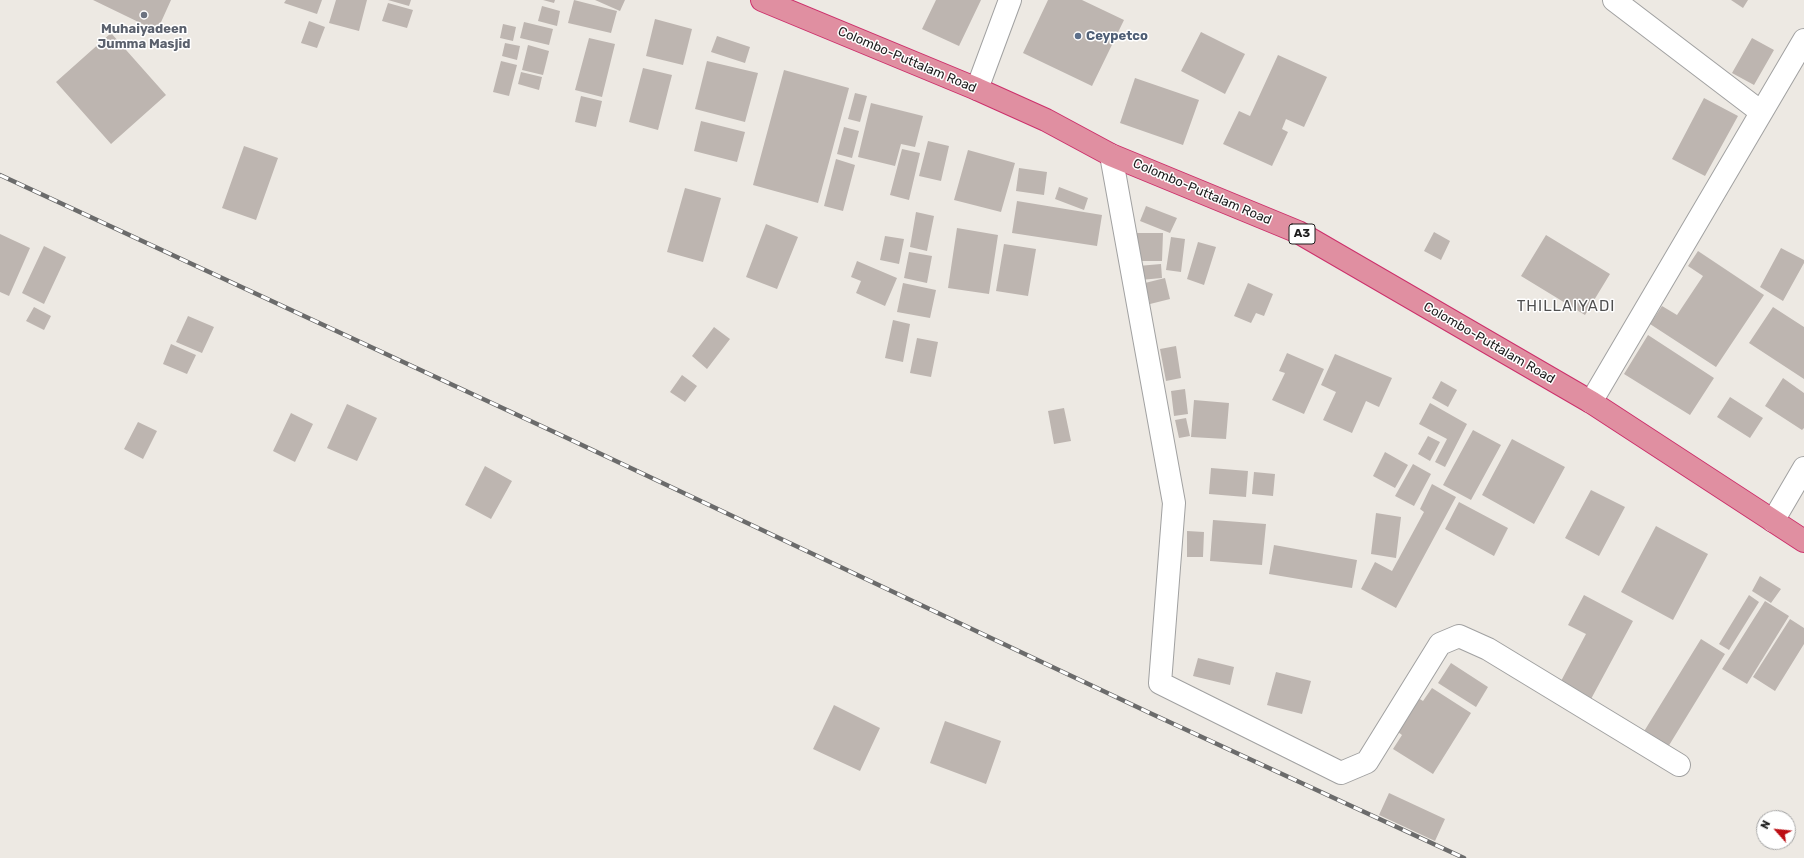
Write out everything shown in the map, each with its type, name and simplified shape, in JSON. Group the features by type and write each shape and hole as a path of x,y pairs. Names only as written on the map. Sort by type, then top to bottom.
{"highway":[{"name":"Colombo-Puttalam Road","path":"762,0 976,89 1046,120 1111,155 1298,232 1591,402 1804,541"}],"street":[{"path":"976,89 1010,0"},
{"path":"1614,0 1761,112"},
{"path":"1591,402 1804,40"},
{"path":"1111,155 1174,503 1160,683 1341,773 1367,762 1440,644 1460,636 1488,649 1679,765"},
{"path":"1774,521 1804,468"}],"building":[{"name":"Muhaiyadeen Jumma Masjid","path":"93,0 171,0 157,31"},
{"path":"286,0 322,0 317,14 284,3"},
{"path":"336,0 367,0 359,31 329,23"},
{"path":"388,0 411,0 409,6"},
{"path":"543,0 555,0 554,3"},
{"path":"574,0 617,11 611,33 568,23"},
{"path":"595,0 625,0 620,11"},
{"path":"936,0 981,0 959,46 922,29"},
{"path":"1048,0 1082,0 1124,20 1092,86 1023,53"},
{"path":"1731,0 1748,0 1743,8"},
{"path":"388,3 413,10 407,28 382,21"},
{"path":"542,6 560,11 557,26 538,21"},
{"path":"655,19 692,29 683,65 646,56"},
{"path":"309,21 325,27 317,48 301,43"},
{"path":"524,22 553,29 549,45 520,38"},
{"path":"503,24 516,27 513,41 500,38"},
{"path":"1201,32 1245,54 1225,94 1181,71"},
{"path":"111,33 166,95 111,144 56,82"},
{"path":"717,36 750,47 745,63 711,52"},
{"path":"589,38 615,44 602,97 575,90"},
{"path":"1752,38 1774,50 1754,85 1732,73"},
{"path":"505,43 520,46 517,60 502,56"},
{"path":"528,45 549,51 543,75 522,70"},
{"path":"1278,55 1327,77 1304,127 1286,119 1282,129 1288,132 1272,166 1223,144 1239,111 1250,116"},
{"path":"501,61 517,65 509,96 493,92"},
{"path":"707,61 758,73 745,122 695,109"},
{"path":"643,68 672,75 658,130 629,122"},
{"path":"784,70 849,88 818,203 753,185"},
{"path":"521,72 542,77 539,90 518,84"},
{"path":"1135,78 1199,100 1183,145 1120,123"},
{"path":"855,93 867,96 860,122 848,119"},
{"path":"581,96 602,101 596,127 575,122"},
{"path":"1704,98 1738,116 1705,176 1672,159"},
{"path":"871,103 923,116 915,147 901,144 895,166 858,157"},
{"path":"701,121 745,132 737,162 694,151"},
{"path":"844,127 859,131 852,158 837,154"},
{"path":"928,141 949,146 941,181 919,176"},
{"path":"244,146 278,158 256,220 222,208"},
{"path":"902,149 920,153 909,200 890,195"},
{"path":"968,150 1015,163 1001,212 954,200"},
{"path":"836,159 855,165 843,211 824,206"},
{"path":"1019,168 1047,172 1044,195 1016,191"},
{"path":"1059,187 1088,198 1084,210 1055,199"},
{"path":"685,188 721,198 703,262 667,252"},
{"path":"1017,201 1102,215 1097,246 1012,233"},
{"path":"1146,206 1177,218 1170,233 1140,221"},
{"path":"916,212 934,216 927,251 910,247"},
{"path":"766,224 798,237 777,289 746,277"},
{"path":"957,228 998,235 989,294 948,288"},
{"path":"1434,232 1450,241 1441,260 1424,251"},
{"path":"1135,233 1163,233 1162,261 1135,261"},
{"path":"0,234 30,248 9,296 0,292"},
{"path":"1546,235 1610,274 1585,315 1521,276"},
{"path":"885,236 904,239 899,264 880,260"},
{"path":"1171,237 1185,239 1181,272 1166,270"},
{"path":"1198,242 1216,247 1204,285 1187,279"},
{"path":"1004,244 1036,249 1028,296 996,291"},
{"path":"44,246 66,257 44,304 22,293"},
{"path":"1781,248 1804,260 1804,263 1783,301 1760,287"},
{"path":"1698,251 1764,295 1716,367 1650,324 1662,306 1677,315 1703,276 1688,266"},
{"path":"909,252 932,256 927,283 904,278"},
{"path":"857,261 897,278 885,306 856,293 861,281 851,277"},
{"path":"1161,264 1162,278 1140,280 1138,266"},
{"path":"1165,278 1170,299 1150,304 1145,283"},
{"path":"903,283 936,290 930,318 897,312"},
{"path":"1248,283 1273,294 1264,316 1256,313 1251,323 1234,316"},
{"path":"34,307 51,316 44,330 26,321"},
{"path":"1773,307 1804,327 1804,379 1749,343"},
{"path":"188,316 214,327 202,353 176,342"},
{"path":"893,320 910,324 903,362 885,358"},
{"path":"714,327 730,339 707,369 692,356"},
{"path":"1648,335 1714,378 1690,415 1624,374"},
{"path":"917,338 938,342 931,377 910,373"},
{"path":"171,344 196,355 187,374 163,364"},
{"path":"1176,346 1181,378 1166,381 1160,349"},
{"path":"1287,353 1324,369 1304,414 1272,400 1285,373 1279,371"},
{"path":"1335,354 1392,378 1379,407 1366,401 1352,433 1323,420 1336,392 1321,385"},
{"path":"682,375 697,386 685,402 670,392"},
{"path":"1783,378 1804,393 1804,428 1802,430 1765,406"},
{"path":"1441,381 1457,390 1448,407 1432,398"},
{"path":"1185,389 1188,414 1174,416 1171,391"},
{"path":"1730,397 1763,418 1750,438 1717,417"},
{"path":"1194,400 1229,403 1226,439 1191,437"},
{"path":"1430,403 1467,424 1445,467 1435,462 1447,439 1419,424"},
{"path":"347,404 377,418 357,461 327,448"},
{"path":"1064,408 1071,441 1054,444 1048,411"},
{"path":"291,413 313,424 295,462 273,451"},
{"path":"1186,418 1190,436 1179,438 1175,420"},
{"path":"138,422 157,431 143,459 124,449"},
{"path":"1473,430 1501,445 1471,500 1443,485"},
{"path":"1428,436 1440,442 1430,461 1418,454"},
{"path":"1512,439 1565,467 1534,524 1482,495"},
{"path":"1385,452 1408,465 1395,488 1373,476"},
{"path":"1413,464 1431,474 1414,506 1395,496"},
{"path":"485,466 512,481 491,519 465,505"},
{"path":"1211,468 1248,471 1246,497 1209,494"},
{"path":"1254,472 1275,474 1273,496 1252,494"},
{"path":"1432,484 1456,497 1396,608 1361,589 1375,562 1392,571 1424,512 1420,509"},
{"path":"1591,490 1625,507 1599,556 1565,538"},
{"path":"1459,502 1508,528 1494,556 1445,529"},
{"path":"1376,513 1401,517 1396,558 1371,554"},
{"path":"1213,520 1266,524 1262,565 1210,561"},
{"path":"1656,526 1708,554 1673,620 1621,592"},
{"path":"1187,531 1204,532 1203,557 1187,557"},
{"path":"1274,545 1357,560 1352,588 1269,574"},
{"path":"1760,576 1781,589 1771,603 1752,591"},
{"path":"1584,595 1633,621 1591,699 1560,683 1586,634 1568,625"},
{"path":"1749,595 1759,602 1729,650 1719,644"},
{"path":"1765,601 1789,616 1747,684 1722,669"},
{"path":"1790,619 1804,628 1804,644 1775,691 1753,677"},
{"path":"1701,639 1725,654 1668,747 1643,733"},
{"path":"1198,658 1234,667 1230,685 1193,676"},
{"path":"1451,663 1488,687 1476,707 1438,683"},
{"path":"1276,672 1311,681 1302,714 1267,705"},
{"path":"1432,688 1471,713 1433,774 1393,749 1402,735 1394,729 1415,696 1423,701"},
{"path":"834,705 880,728 860,771 813,749"},
{"path":"945,721 1001,741 986,784 930,763"},
{"path":"1389,793 1445,819 1435,841 1379,815"}],"railway":[{"path":"0,175 565,437 1152,714 1464,858"}],"place":[{"name":"Muhaiyadeen Jumma Masjid","path":"144,15"},
{"name":"Ceypetco","path":"1078,36"}],"district":[{"name":"THILLAIYADI","path":"1566,307"}]}
